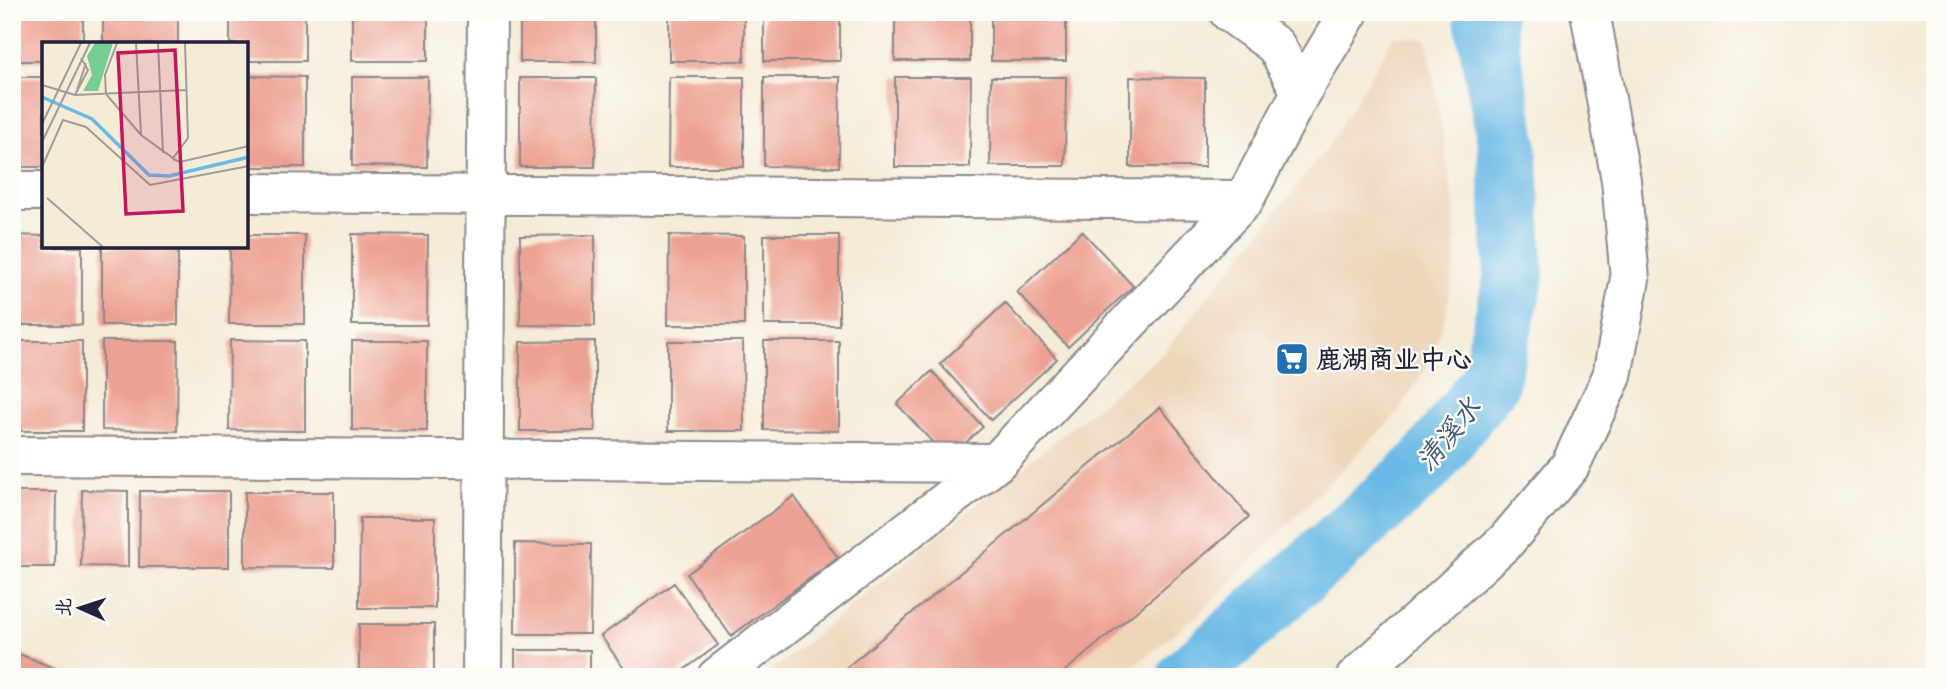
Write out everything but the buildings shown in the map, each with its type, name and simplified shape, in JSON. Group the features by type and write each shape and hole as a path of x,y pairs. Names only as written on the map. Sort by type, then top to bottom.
{"street":[{"path":"482,677 487,12"},
{"path":"1229,12 1276,46 1301,92"},
{"path":"717,677 996,463 1244,200 1301,92 1349,12"},
{"path":"1356,677 1506,541 1570,466 1612,376 1630,279 1620,180 1590,12"},
{"path":"12,191 42,191"},
{"path":"248,192 1244,200"},
{"path":"12,456 996,463"}],"shaded area":[{"name":"鹿湖商业中心","path":"1394,36 1427,39 1454,204 1455,259 1446,314 1427,366 1398,413 1201,612 1121,677 764,677 1163,353 1329,146"}],"waterway":[{"name":"清溪水","path":"1187,677 1426,465 1489,383 1514,277 1507,142 1483,12"}],"place":[{"name":"鹿湖商业中心","path":"1292,359"}]}
